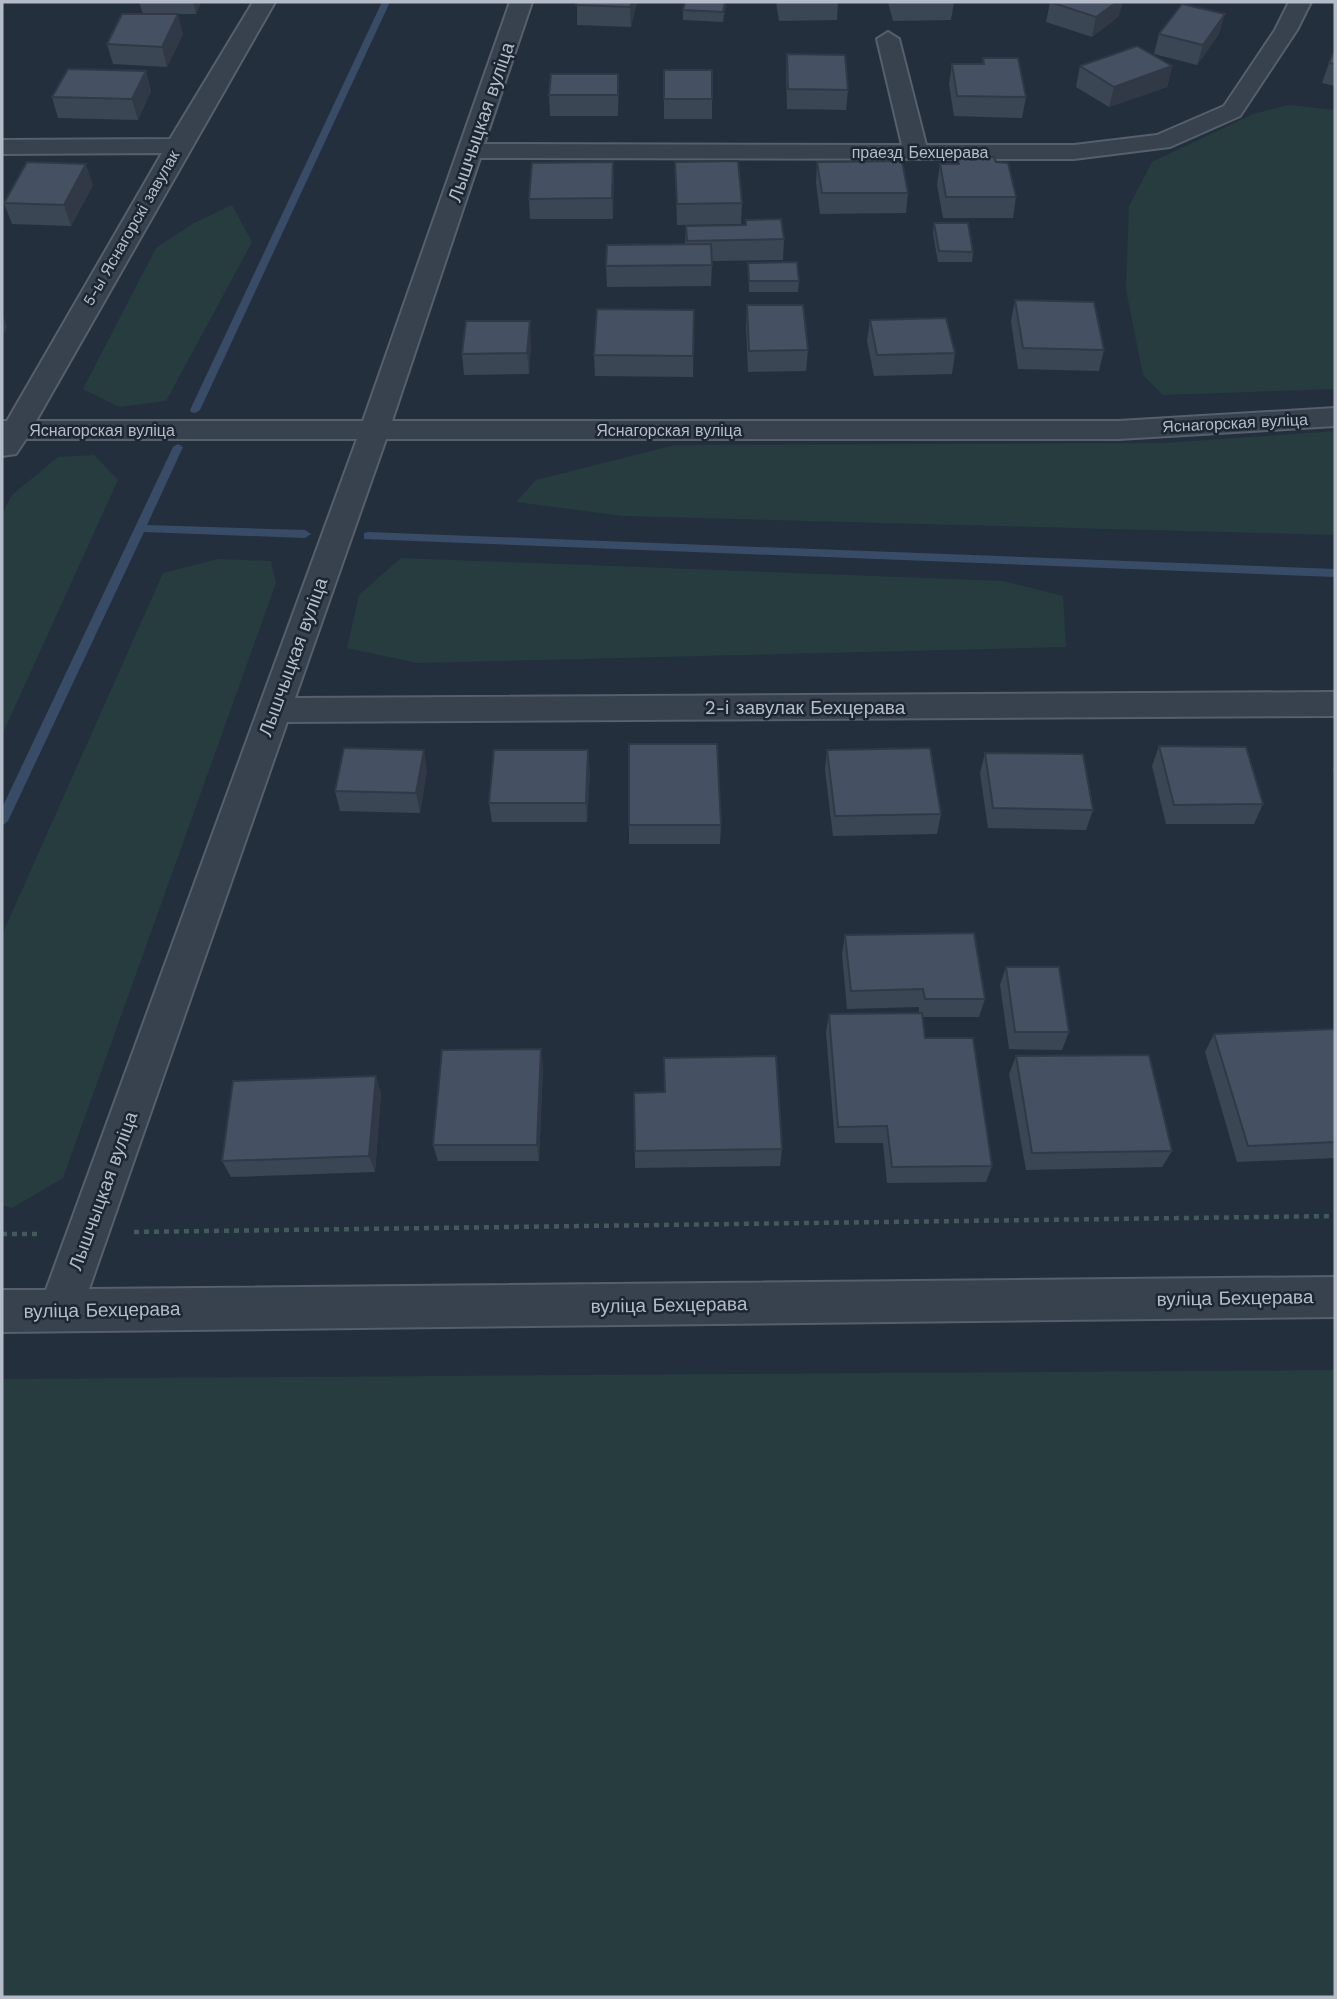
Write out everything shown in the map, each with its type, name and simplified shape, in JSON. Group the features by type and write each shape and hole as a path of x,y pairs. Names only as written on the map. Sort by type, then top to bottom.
{"street":[{"name":"5-ы Яснагорскі завулак","path":"2,456 9,430 264,2"},
{"name":"Лышчыцкая вуліца","path":"60,1311 374,431 522,2"},
{"name":"праезд Бехцерава","path":"471,151 1074,152 1162,142 1231,111 1286,30 1300,2"},
{"path":"888,39 916,152"},
{"path":"2,147 178,146"},
{"name":"Яснагорская вуліца","path":"9,430 1119,430 1335,417"},
{"name":"2-і завулак Бехцерава","path":"274,710 1335,704"},
{"name":"вуліца Бехцерава","path":"2,1311 1335,1297"}],"path":[{"path":"138,1219 133,1232 1335,1216"}],"green space":[{"path":"1289,105 1335,110 1335,389 1163,395 1143,375 1126,290 1129,206 1152,162 1253,114"},
{"path":"232,205 252,242 166,401 119,407 83,389 156,248 194,223"},
{"path":"1335,431 1335,535 623,516 516,502 536,480 675,445 1163,443"},
{"path":"94,455 118,480 2,735 2,514 12,495 58,457"},
{"path":"401,558 1003,581 1063,596 1066,647 417,663 347,648 359,595"},
{"path":"218,559 271,561 276,583 63,1178 12,1208 2,1205 2,935 163,573"},
{"path":"1335,1370 1335,1997 2,1997 2,1379"}],"building":[{"path":"577,2 632,2 630,7 576,5"},
{"path":"685,2 725,2 723,12 683,10"},
{"path":"1050,2 1117,2 1096,17"},
{"path":"1182,4 1225,14 1203,45 1159,34"},
{"path":"122,14 178,14 162,47 107,44"},
{"path":"1137,46 1172,66 1114,87 1080,66"},
{"path":"1335,50 1335,64 1329,63"},
{"path":"787,54 845,55 848,90 788,89"},
{"path":"983,58 1018,58 1026,97 957,96 952,64 984,64"},
{"path":"68,69 146,71 132,99 52,97"},
{"path":"664,70 712,70 712,99 664,99"},
{"path":"551,74 618,74 618,95 549,95"},
{"path":"957,157 994,157 996,162 1008,163 1016,197 946,197 940,164 959,164"},
{"path":"738,161 742,203 677,204 675,162"},
{"path":"902,161 908,193 822,193 817,162"},
{"path":"27,162 86,164 64,205 4,203"},
{"path":"613,162 612,198 529,199 532,163"},
{"path":"781,219 784,239 687,241 686,226 746,225 746,220"},
{"path":"934,223 968,223 973,252 939,251"},
{"path":"711,244 712,265 606,266 607,245"},
{"path":"797,262 799,281 749,281 748,263"},
{"path":"1015,300 1094,302 1104,350 1023,348"},
{"path":"747,305 803,305 808,350 749,351"},
{"path":"597,309 694,310 693,356 594,355"},
{"path":"946,318 955,353 877,355 870,320"},
{"path":"466,321 530,321 527,353 462,354"},
{"path":"629,744 717,744 721,825 629,825"},
{"path":"1159,746 1246,747 1263,804 1174,805"},
{"path":"344,748 424,750 416,793 335,791"},
{"path":"930,748 941,814 835,816 827,750"},
{"path":"494,750 588,750 586,803 489,803"},
{"path":"985,753 1083,754 1093,810 993,808"},
{"path":"974,933 985,999 925,999 923,989 851,991 845,935"},
{"path":"1006,967 1059,967 1069,1032 1015,1032"},
{"path":"922,1013 925,1038 973,1038 992,1166 892,1167 887,1126 838,1127 829,1014"},
{"path":"1334,1029 1335,1142 1248,1146 1214,1034"},
{"path":"541,1049 537,1145 433,1145 442,1050"},
{"path":"1149,1055 1172,1151 1032,1153 1016,1056"},
{"path":"776,1056 782,1149 635,1151 634,1093 665,1092 664,1058"},
{"path":"376,1076 369,1156 222,1161 233,1081"}],"waterway":[{"path":"195,410 386,2"},
{"path":"140,528 178,447"},
{"path":"2,821 140,528"},
{"path":"140,528 305,534"},
{"path":"368,536 1335,573"}]}
